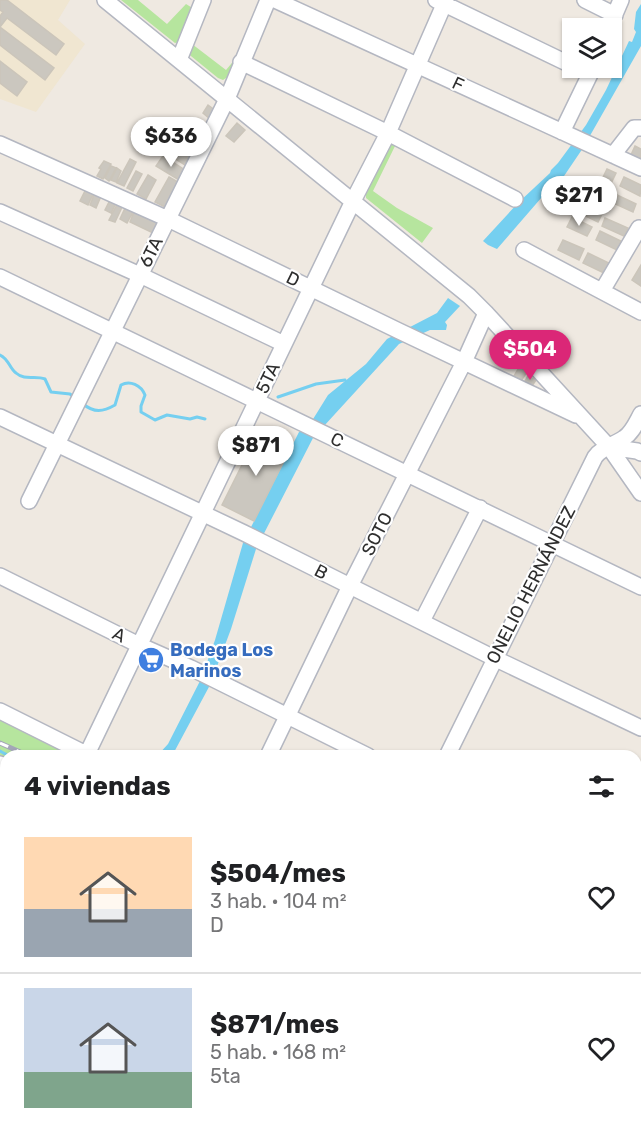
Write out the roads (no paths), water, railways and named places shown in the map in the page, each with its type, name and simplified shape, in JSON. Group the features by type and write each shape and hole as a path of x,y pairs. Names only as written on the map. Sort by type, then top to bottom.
{"street":[{"path":"105,0 453,282 486,313 609,447 637,474 641,493"},
{"path":"179,60 203,0"},
{"name":"6TA","path":"29,501 227,99 268,0"},
{"name":"F","path":"275,0 641,168"},
{"path":"585,0 607,18"},
{"path":"614,18 621,0"},
{"path":"442,1 562,61"},
{"name":"5TA","path":"90,750 256,401 388,133 442,1"},
{"path":"241,62 388,133 515,199"},
{"path":"562,132 589,78"},
{"path":"613,155 634,128 641,128"},
{"name":"D","path":"0,144 168,219 585,419"},
{"path":"0,212 140,275 284,344"},
{"path":"602,291 639,228"},
{"path":"524,250 641,312"},
{"name":"C","path":"0,278 641,587"},
{"name":"SOTO","path":"271,750 350,586 464,362 486,313"},
{"name":"ONELIO HERNÁNDEZ","path":"450,750 595,457 600,450 626,437 633,430 641,414"},
{"name":"B","path":"0,417 244,533 494,658 641,728"},
{"path":"633,430 632,444 639,452"},
{"path":"609,447 639,452"},
{"path":"422,621 480,508"},
{"name":"A","path":"0,576 356,750"},
{"path":"0,711 78,750"}],"water":[{"path":"641,4 641,46 583,148 562,179 542,197 497,249 488,245 483,241 558,163 586,125 612,78 622,78 622,56 636,32 634,29 636,12"},
{"path":"448,298 460,306 445,322 446,330 430,330 399,344 313,438 256,549 231,629 210,685 175,750 162,750 168,744 201,679 215,640 243,543 299,432 310,424 328,395 366,364 387,339 437,313"}],"waterway":[{"path":"0,355 19,375 45,379 51,392 70,394 75,398"},
{"path":"278,397 316,384 345,380"},
{"path":"83,404 95,410 111,407 115,405 121,385 131,383 138,386 145,395 141,412 155,420 167,415 205,419"}],"railway":[{"path":"0,743 16,750"}],"place":[{"name":"Bodega Los Marinos","path":"151,660"}]}
